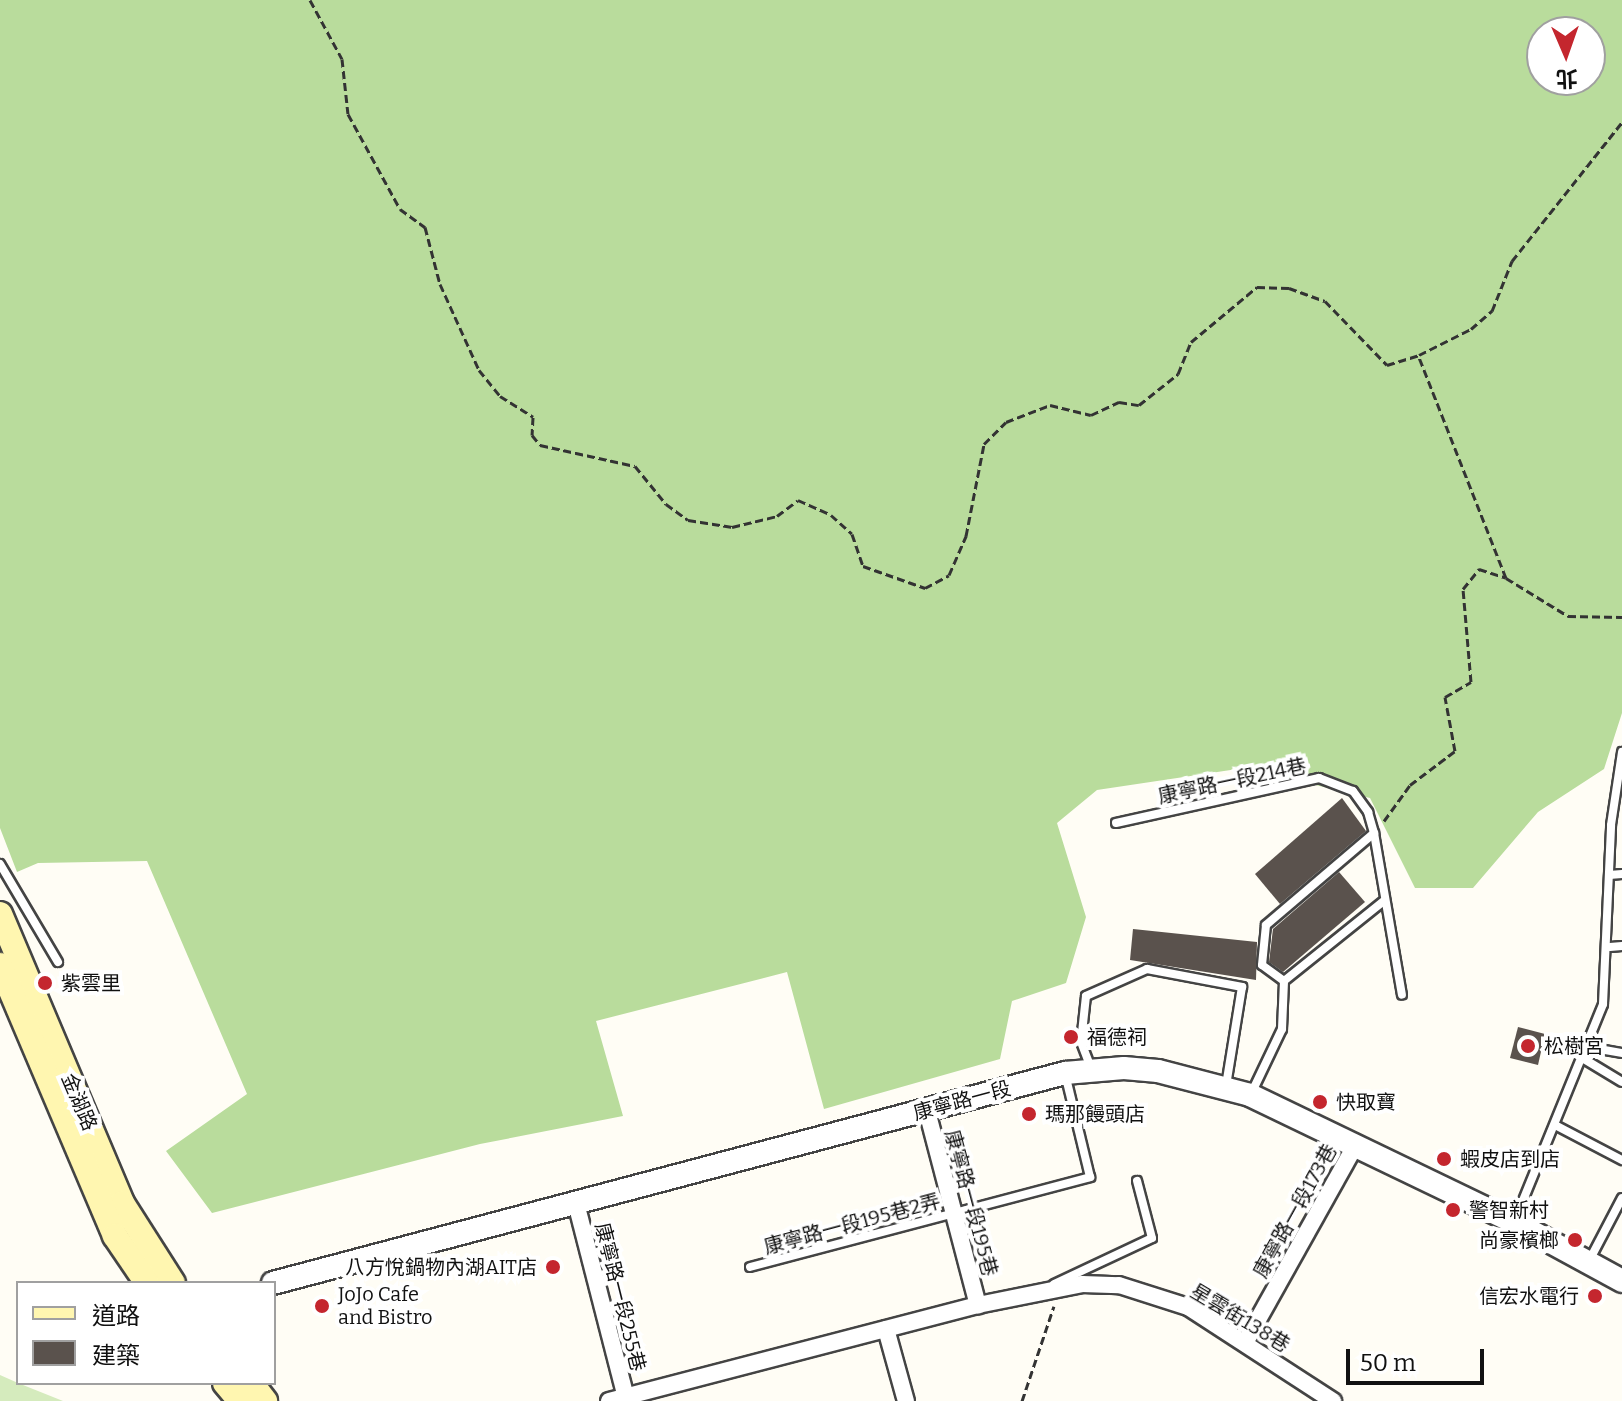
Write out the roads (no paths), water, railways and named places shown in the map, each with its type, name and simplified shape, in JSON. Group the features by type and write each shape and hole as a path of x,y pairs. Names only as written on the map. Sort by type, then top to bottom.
{"main road":[{"name":"金湖路","path":"0,914 122,1203 172,1281"},
{"name":"金湖路","path":"0,965 115,1236 146,1281"},
{"path":"227,1385 240,1401"},
{"path":"253,1385 265,1401"}],"street":[{"name":"康寧路一段","path":"276,1282 1065,1073 1091,1069 1158,1071 1250,1095 1514,1222 1622,1281"},
{"name":"康寧路一段195巷","path":"927,1111 978,1305"},
{"name":"康寧路一段173巷","path":"1246,1341 1356,1144"},
{"name":"康寧路一段255巷","path":"576,1203 620,1399"},
{"name":"星雲街138巷","path":"620,1399 1042,1290 1119,1285 1155,1294 1246,1341 1333,1401"},
{"path":"886,1329 906,1401"}],"lane":[{"path":"1514,1222 1584,1059 1603,1004 1610,947 1611,825 1622,752"},
{"name":"康寧路一段214巷","path":"1116,823 1319,778 1353,791 1374,833 1402,995"},
{"path":"1611,825 1622,825"},
{"path":"1284,981 1262,965 1266,925 1374,833"},
{"path":"0,864 58,962"},
{"path":"1609,875 1622,874"},
{"path":"1250,1095 1282,1029 1284,981 1384,901"},
{"path":"1610,947 1622,946"},
{"path":"1091,1069 1081,1042 1086,996 1147,969 1242,987 1225,1087"},
{"path":"1588,1047 1622,1053"},
{"path":"1584,1059 1622,1082"},
{"name":"康寧路一段195巷2弄","path":"750,1267 1090,1177 1065,1073"},
{"path":"1555,1125 1622,1160"},
{"path":"1042,1290 1152,1238 1137,1181"},
{"path":"1589,1261 1622,1198"}],"place":[{"name":"紫雲里","path":"45,983"},
{"name":"福德祠","path":"1071,1037"},
{"name":"松樹宮","path":"1528,1046"},
{"name":"快取寶","path":"1320,1102"},
{"name":"瑪那饅頭店","path":"1029,1114"},
{"name":"蝦皮店到店","path":"1444,1159"},
{"name":"警智新村","path":"1453,1210"},
{"name":"尚豪檳榔","path":"1575,1240"},
{"name":"八方悅鍋物內湖AIT店","path":"553,1267"},
{"name":"信宏水電行","path":"1595,1296"},
{"name":"JoJo Cafe and Bistro","path":"322,1306"}]}
